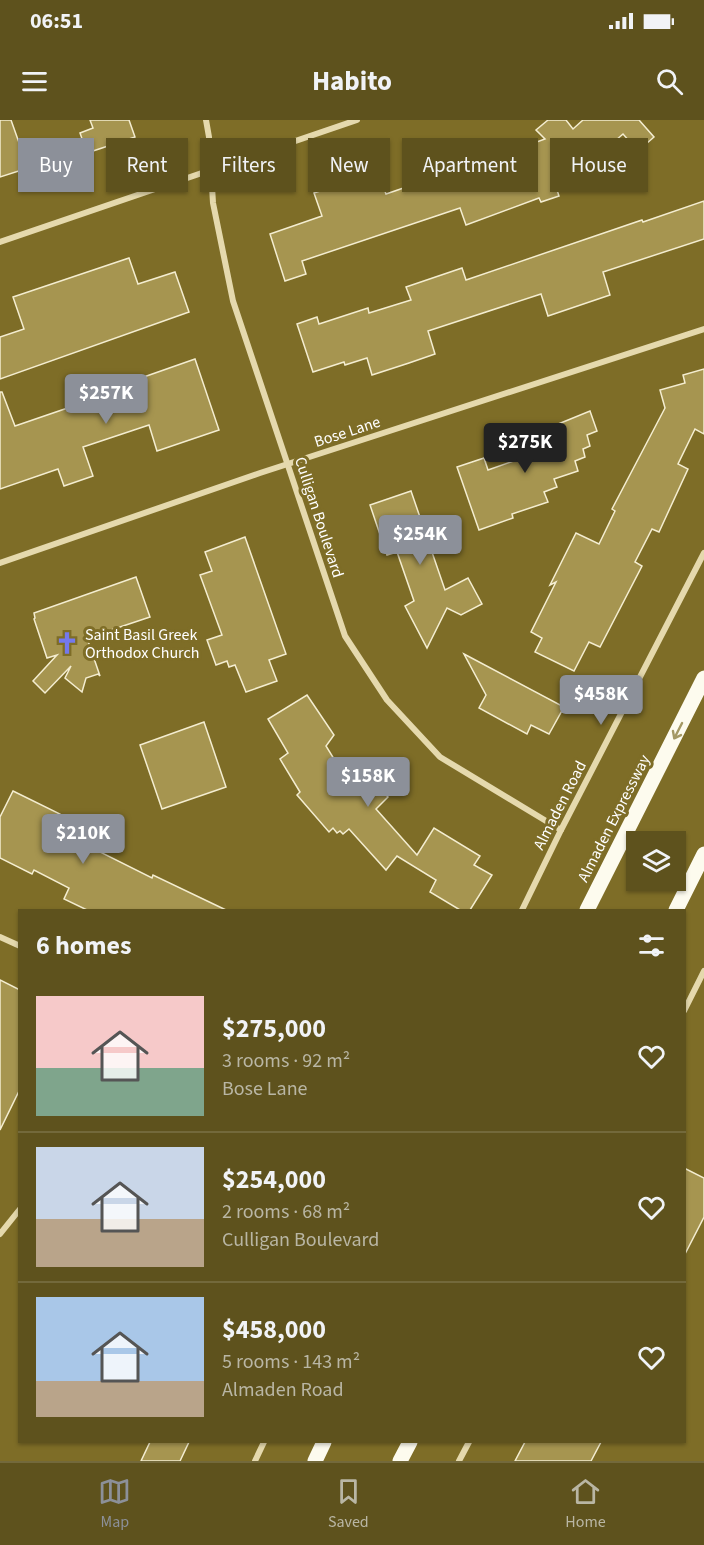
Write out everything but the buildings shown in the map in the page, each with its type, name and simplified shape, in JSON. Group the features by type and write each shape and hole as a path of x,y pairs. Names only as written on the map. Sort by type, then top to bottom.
{"main road":[{"name":"Almaden Expressway","path":"588,909 704,678"},
{"path":"676,909 704,854"},
{"path":"315,1461 324,1443"},
{"path":"400,1461 409,1443"}],"street":[{"name":"Culligan Boulevard","path":"206,120 208,138"},
{"path":"296,141 357,120"},
{"path":"0,242 200,174"},
{"name":"Culligan Boulevard","path":"212,192 218,235 233,301 345,636 387,700 440,757 561,830"},
{"name":"Bose Lane","path":"0,563 288,464 704,329"},
{"name":"Almaden Road","path":"522,909 704,553"},
{"path":"0,937 18,945"},
{"path":"686,1007 704,972"},
{"path":"0,1234 18,1212"},
{"path":"255,1461 264,1443"},
{"path":"459,1461 468,1443"}],"place":[{"name":"Saint Basil Greek Orthodox Church","path":"67,643"}]}
